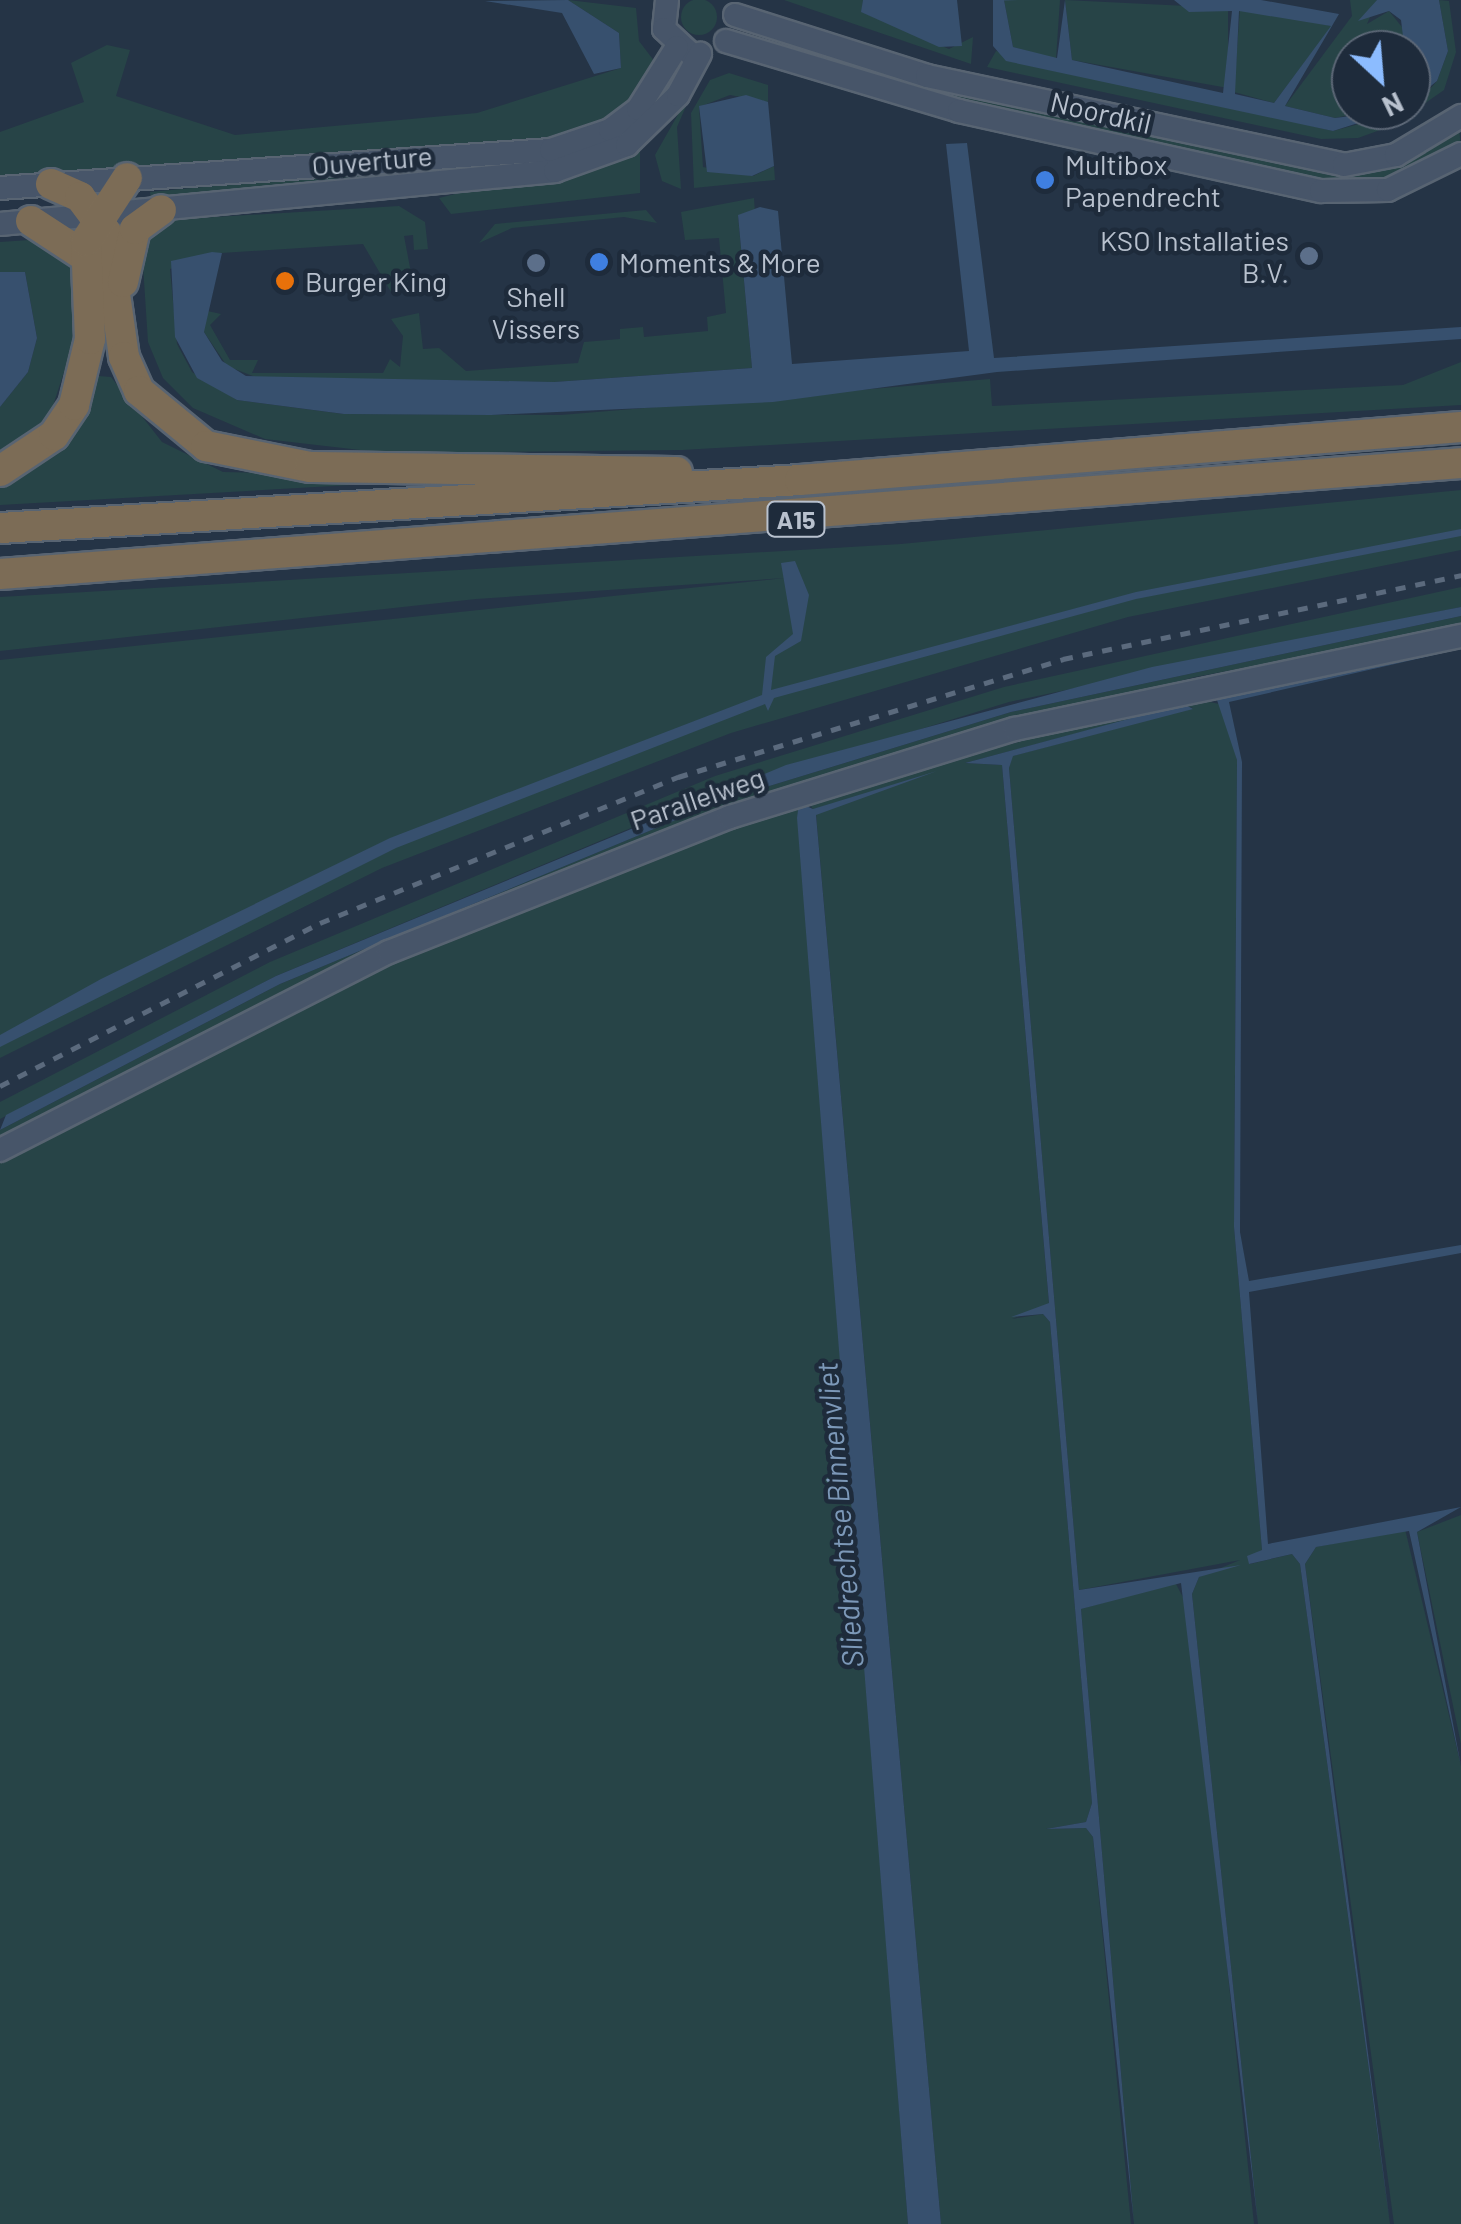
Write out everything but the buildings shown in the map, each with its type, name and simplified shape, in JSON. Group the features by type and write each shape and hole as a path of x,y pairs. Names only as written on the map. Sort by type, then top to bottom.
{"highway":[{"path":"0,471 54,435 74,405 90,340 86,257 98,215 127,178"},
{"path":"51,184 98,215"},
{"name":"A15","path":"118,299 136,230 160,210"},
{"name":"A15","path":"98,215 118,299 124,358 148,406 206,446 244,457 310,467 578,465 800,480"},
{"path":"32,221 86,257"},
{"name":"A15","path":"0,528 800,480 1461,427"},
{"name":"A15","path":"0,574 1461,463"}],"street":[{"path":"667,0 662,22 689,51 726,41 732,7"},
{"name":"Noordkil","path":"732,7 926,76 1344,165 1396,155 1461,116"},
{"name":"Noordkil","path":"726,41 959,112 1321,191 1388,190 1461,154"},
{"name":"Ouverture","path":"0,188 551,150 610,130 638,108 689,51"},
{"name":"Ouverture","path":"0,224 490,180 599,159 654,122 689,51"},
{"name":"Parallelweg","path":"0,1150 389,952 730,817 1015,729 1461,636"}],"green space":[{"path":"699,-1 712,4 717,17 712,30 699,35 686,30 681,17 686,4"},
{"path":"568,0 636,8 639,41 658,66 629,108 574,138 0,181 0,132 84,102 71,63 107,45 130,50 116,96 235,135 477,113 621,68 619,33"},
{"path":"784,0 863,0 862,12 949,49 973,37 971,64"},
{"path":"1004,0 1060,0 1056,59 1013,47"},
{"path":"1065,0 1228,8 1228,88 1072,60"},
{"path":"1350,0 1377,0 1367,24 1389,11 1404,30 1342,30 1352,16"},
{"path":"1439,0 1449,1 1456,52 1444,90 1431,99 1431,88 1448,51"},
{"path":"1240,8 1332,26 1274,103 1234,92"},
{"path":"1331,44 1331,117 1285,106"},
{"path":"996,51 1333,131 1380,130 1358,138 1321,139 987,67"},
{"path":"729,73 768,85 768,102 730,95 699,107 703,167 753,176 774,166 775,180 694,188 691,113 710,80"},
{"path":"697,81 677,127 681,189 662,181 655,155"},
{"path":"665,85 673,90 568,162 151,201 150,192 565,153"},
{"path":"955,89 1313,165 1459,127 1461,150 1415,175 1341,189 947,101"},
{"path":"640,148 640,193 451,214 439,198"},
{"path":"754,198 755,213 738,216 752,368 554,382 258,378 227,366 204,332 203,310 221,314 210,325 230,360 258,360 252,373 383,373 390,359 400,367 403,336 391,319 419,313 423,349 439,348 466,371 578,363 584,342 620,339 620,329 643,327 644,337 708,331 707,317 726,313 719,238 685,240 681,212"},
{"path":"399,206 425,222 428,249 414,250 413,235 404,236 413,283 429,289 391,292 363,244 221,253 170,269 177,344 192,372 237,400 343,414 561,415 990,379 992,406 1403,385 1461,362 1461,405 682,450 386,453 265,439 193,408 163,378 148,342 142,250 165,220"},
{"path":"646,210 657,223 624,217 512,228 479,243 495,224"},
{"path":"44,239 74,265 74,341 50,415 0,457 0,407 28,372 37,338 25,272 0,272 0,242"},
{"path":"99,376 111,377 162,442 223,472 473,478 0,505 0,480 78,420"},
{"path":"1461,490 1461,550 1128,617 731,733 382,868 0,1058 0,660 785,578 476,599 0,651 0,597 901,544"},
{"path":"1461,587 1461,607 1009,702 722,790 276,976 0,1119 0,1102 270,962 715,776 1004,687"},
{"path":"1461,616 1461,627 1195,677 802,782 431,925 0,1140 0,1130 280,984 724,800 1011,712"},
{"path":"1183,697 1225,705 1237,760 1234,1227 1262,1550 1248,1557 1250,1564 1292,1554 1300,1564 1390,2224 1258,2224 1192,1594 1199,1577 1240,1560 1079,1590 1009,768 1012,756 1193,708 1184,705 965,763 1002,765 1049,1304 1012,1319 1043,1314 1050,1322 1092,1803 1086,1822 1046,1829 1086,1828 1093,1837 1131,2224 941,2224 816,814 807,800"},
{"path":"799,803 908,2224 0,2224 0,1160 389,961"},
{"path":"1461,1515 1461,1744 1417,1532"},
{"path":"1405,1529 1461,1766 1461,2224 1394,2224 1305,1564 1316,1547"},
{"path":"1175,1582 1190,1611 1254,2224 1134,2224 1081,1609"}],"water":[{"path":"568,0 619,33 621,68 594,74 562,13 485,1"},
{"path":"863,0 957,0 962,46 939,47 861,12"},
{"path":"993,0 1004,0 1013,47 1057,58 1065,0 1072,60 1223,93 1232,11 1189,12 1174,0 1261,0 1339,14 1285,106 1331,117 1331,130 1336,130 1333,131 1006,61 993,46","holes":["1239,11 1331,26 1274,103 1235,94"]},
{"path":"1377,0 1439,0 1448,51 1437,81 1431,86 1431,30 1402,30 1401,20 1389,11 1358,21"},
{"path":"746,95 768,102 774,166 752,176 707,172 699,106"},
{"path":"967,143 994,358 1461,327 1461,339 997,372 773,402 491,415 344,414 237,400 197,378 175,337 171,261 212,252 222,253 204,332 222,361 246,376 554,382 752,368 738,215 760,207 778,211 792,364 969,351 946,144"},
{"path":"0,272 25,272 37,338 28,372 0,407"},
{"path":"1461,529 1461,536 1136,599 774,698 768,711 765,704 396,848 0,1047 0,1035 101,979 390,838 762,695 766,657 793,634 781,563 795,561 809,595 801,641 775,656 771,690 1136,592"},
{"path":"1461,607 1461,616 1011,712 724,800 280,984 0,1130 6,1115 276,976 786,765 1152,667"},
{"path":"1443,653 1229,702 1242,762 1240,1232 1249,1281 1461,1245 1461,1253 1249,1292 1268,1544 1461,1507 1417,1532 1461,1766 1409,1531 1316,1547 1305,1564 1390,2224 1300,1564 1292,1554 1249,1564 1247,1556 1262,1550 1234,1227 1237,760 1216,697"},
{"path":"1184,704 1193,709 1013,756 1009,768 1079,1590 1241,1565 1199,1577 1192,1594 1258,2224 1181,1583 1081,1609 1134,2224 1093,1837 1086,1828 1046,1829 1086,1822 1092,1803 1050,1322 1043,1314 1011,1317 1049,1303 1002,765 965,763"},
{"path":"937,771 816,815 941,2224 908,2224 797,818 799,803 813,809"}],"railway":[{"path":"0,1086 320,923 678,777 1063,659 1461,575"}],"place":[{"name":"Multibox Papendrecht","path":"1045,180"},
{"name":"KSO Installaties B.V.","path":"1309,256"},
{"name":"Moments & More","path":"599,262"},
{"name":"Shell Vissers","path":"536,263"},
{"name":"Burger King","path":"285,281"}],"water label":[{"name":"Sliedrechtse Binnenvliet","path":"839,1515"}]}
